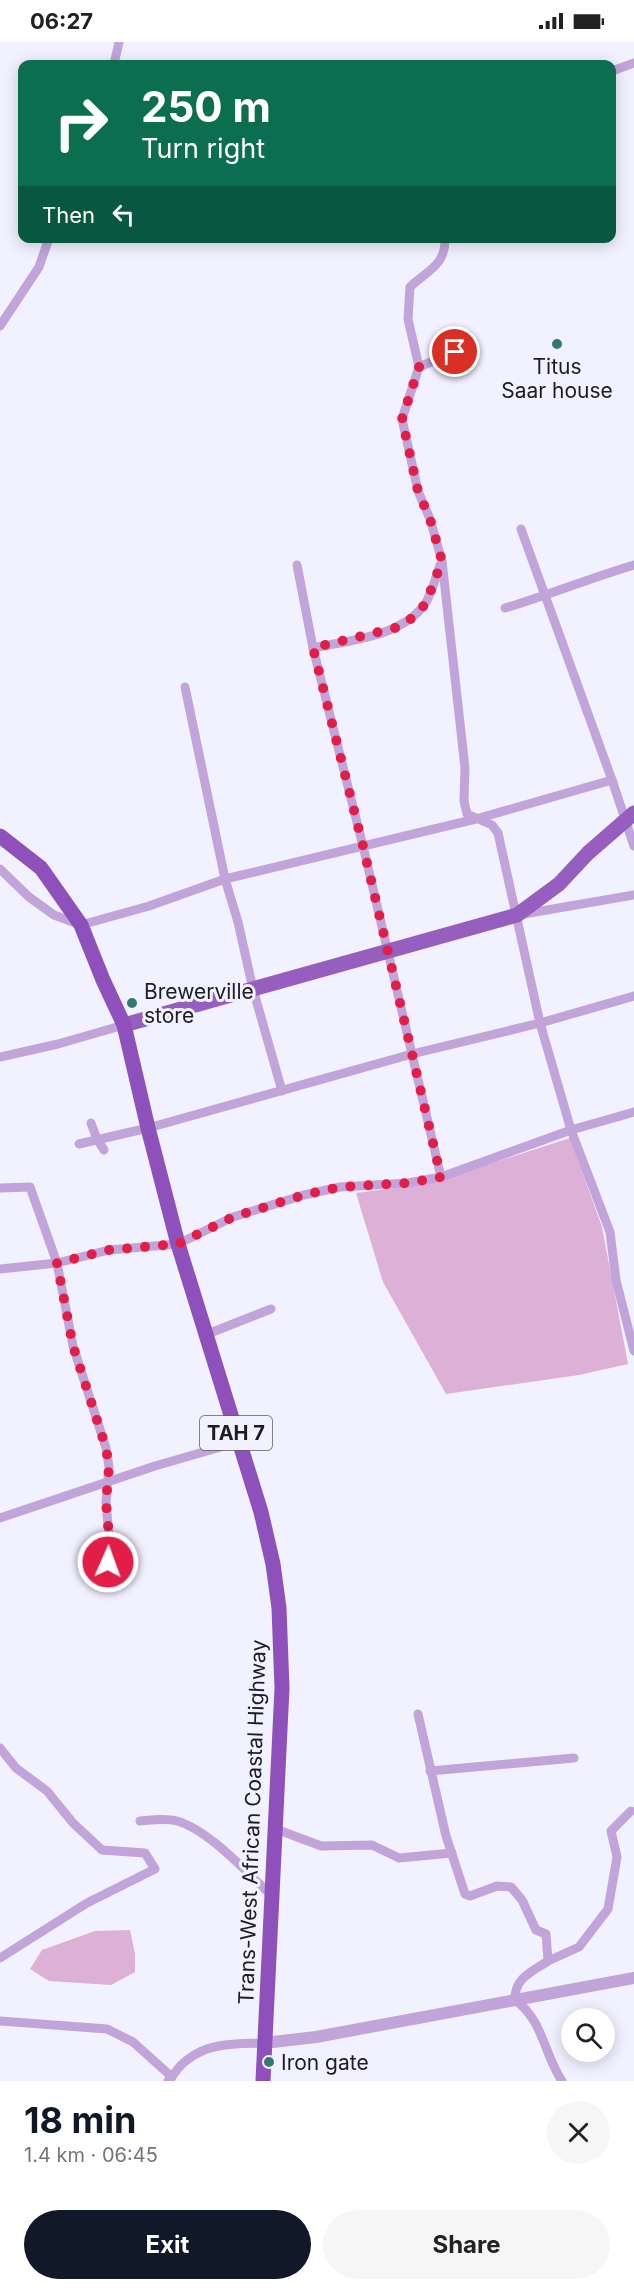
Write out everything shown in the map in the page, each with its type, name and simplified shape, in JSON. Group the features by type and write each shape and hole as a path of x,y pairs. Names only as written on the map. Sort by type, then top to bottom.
{"highway":[{"name":"Trans-West African Coastal Highway","path":"0,836 41,868 81,925 124,1025 178,1244 261,1512 273,1564 279,1608 282,1688 263,2081"}],"main road":[{"path":"124,1025 517,915 559,884 588,853 630,817"}],"street":[{"path":"115,60 119,42"},
{"path":"616,70 634,63"},
{"path":"0,326 39,267 47,243"},
{"path":"446,243 441,262 426,272 411,287 408,319 419,367 402,419 418,491 430,519 442,561 465,768 464,801 467,814 492,825 498,833 540,1023 571,1130 610,1232 616,1280 634,1351"},
{"path":"419,367 455,352"},
{"path":"521,529 612,780 630,817 634,846"},
{"path":"313,648 395,628 414,617 426,603 442,561"},
{"path":"297,565 313,648 363,846 441,1177"},
{"path":"505,608 634,565"},
{"path":"185,687 225,879 282,1091"},
{"path":"0,869 29,897 54,915 81,925 149,906 225,879 476,819 612,780"},
{"path":"517,915 634,895"},
{"path":"79,1144 148,1128 412,1054 540,1023 634,996"},
{"path":"0,1057 58,1044 124,1025"},
{"path":"0,1269 57,1263 109,1250 178,1244 233,1217 304,1195 340,1187 408,1183 441,1177 571,1130 634,1112"},
{"path":"91,1123 104,1150"},
{"path":"0,1188 30,1187 57,1263 73,1346 106,1448 109,1467 108,1562"},
{"path":"205,1335 271,1309"},
{"path":"0,1518 108,1481 238,1442"},
{"path":"418,1714 430,1770 465,1894 470,1896 497,1886 511,1887 522,1900 536,1930 546,1934 548,1961"},
{"path":"0,1748 16,1768 47,1791 73,1823 102,1850 145,1853 155,1869 87,1903 0,1958"},
{"path":"430,1770 574,1758"},
{"path":"515,2000 514,1990 519,1980 548,1961 579,1947 608,1909 617,1857 611,1831 631,1811"},
{"path":"140,1821 178,1821 207,1837 271,1895"},
{"path":"276,1828 321,1846 372,1845 399,1858 452,1854"},
{"path":"0,2021 107,2029 133,2042 170,2079 186,2060 206,2049 225,2044 264,2043 316,2037 634,1978"},
{"path":"515,2000 524,2006 540,2029 562,2081"}],"shaded area":[{"path":"570,1138 602,1227 628,1364 579,1375 446,1394 383,1282 356,1193 427,1184"},
{"path":"130,1930 135,1954 135,1972 111,1985 49,1981 30,1969 42,1950 95,1931"}],"place":[{"name":"Titus Saar house","path":"557,344"},
{"name":"Brewerville store","path":"132,1003"},
{"name":"Iron gate","path":"269,2062"}],"route":[{"path":"108,1562 109,1536 106,1502 109,1467 106,1448 73,1346 57,1263 109,1250 178,1244 233,1217 304,1195 340,1187 408,1183 441,1177 363,846 313,648 395,628 414,617 426,603 442,561 430,519 418,491 402,419 419,367 455,352"}]}
